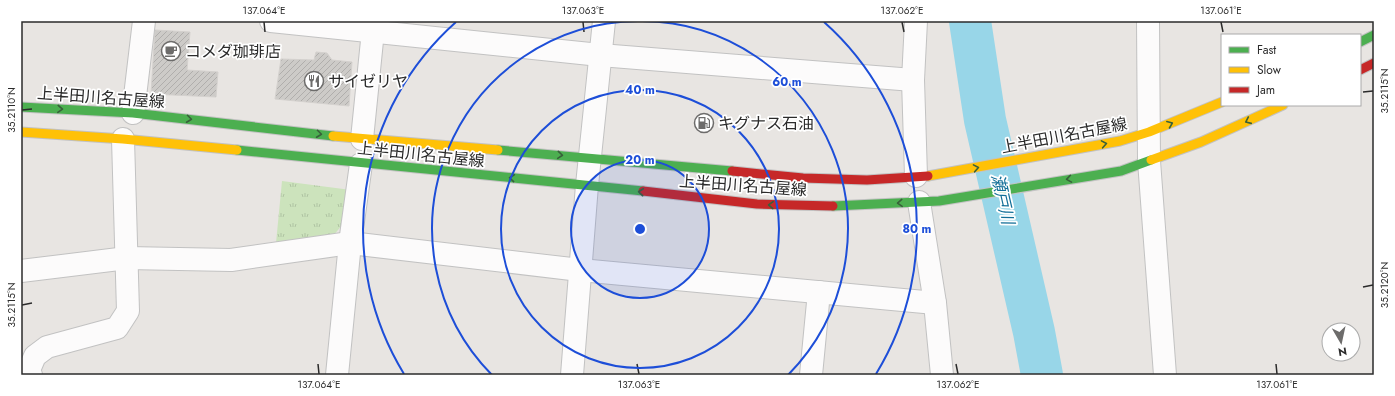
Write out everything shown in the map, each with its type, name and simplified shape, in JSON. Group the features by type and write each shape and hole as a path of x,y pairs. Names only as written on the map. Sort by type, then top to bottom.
{"main road":[{"path":"1361,42 1374,36"},
{"path":"1361,70 1374,63"},
{"name":"上半田川名古屋線","path":"21,107 133,113 362,139 803,178 867,180 927,176 1120,142 1149,132 1221,102"},
{"name":"上半田川名古屋線","path":"21,132 123,139 361,164 587,185 757,204 831,206 929,201 1121,171 1201,142 1281,106"}],"street":[{"path":"133,113 144,21"},
{"path":"271,21 374,26 600,55 912,80"},
{"path":"572,375 587,185 604,21"},
{"path":"916,21 912,80 927,176"},
{"path":"1148,21 1149,161 1165,375"},
{"path":"362,139 374,26"},
{"path":"31,375 29,370 35,356 47,347 117,328 128,311 123,139"},
{"path":"337,375 350,243 361,164"},
{"path":"929,201 935,303 942,375"},
{"path":"21,271 127,258 231,260 350,243 580,270 935,303"},
{"path":"811,375 819,292"}],"green space":[{"path":"282,181 351,190 344,223 326,244 276,243"}],"building":[{"name":"コメダ珈琲店","path":"155,30 190,32 187,70 218,72 216,97 151,94"},
{"name":"サイゼリヤ","path":"316,52 327,53 332,60 352,62 349,106 275,99 281,59 314,60"}],"waterway":[{"name":"瀬戸川","path":"970,21 985,120 1034,332 1042,375"}],"traffic: fast":[{"path":"1361,42 1374,35"},
{"path":"21,107 133,113 333,136"},
{"path":"237,150 643,191"},
{"path":"498,150 732,171"},
{"path":"833,206 939,201 1121,171 1151,160"}],"traffic: slow":[{"path":"928,176 1120,141 1149,132 1221,102"},
{"path":"1151,160 1201,142 1281,106"},
{"path":"21,132 123,139 237,150"},
{"path":"333,136 498,150"}],"traffic: jam":[{"path":"1361,70 1374,63"},
{"path":"732,171 803,178 867,180 928,176"},
{"path":"643,191 757,204 833,206"}],"place":[{"name":"コメダ珈琲店","path":"171,51"},
{"name":"サイゼリヤ","path":"314,81"},
{"name":"キグナス石油","path":"704,123"}]}
